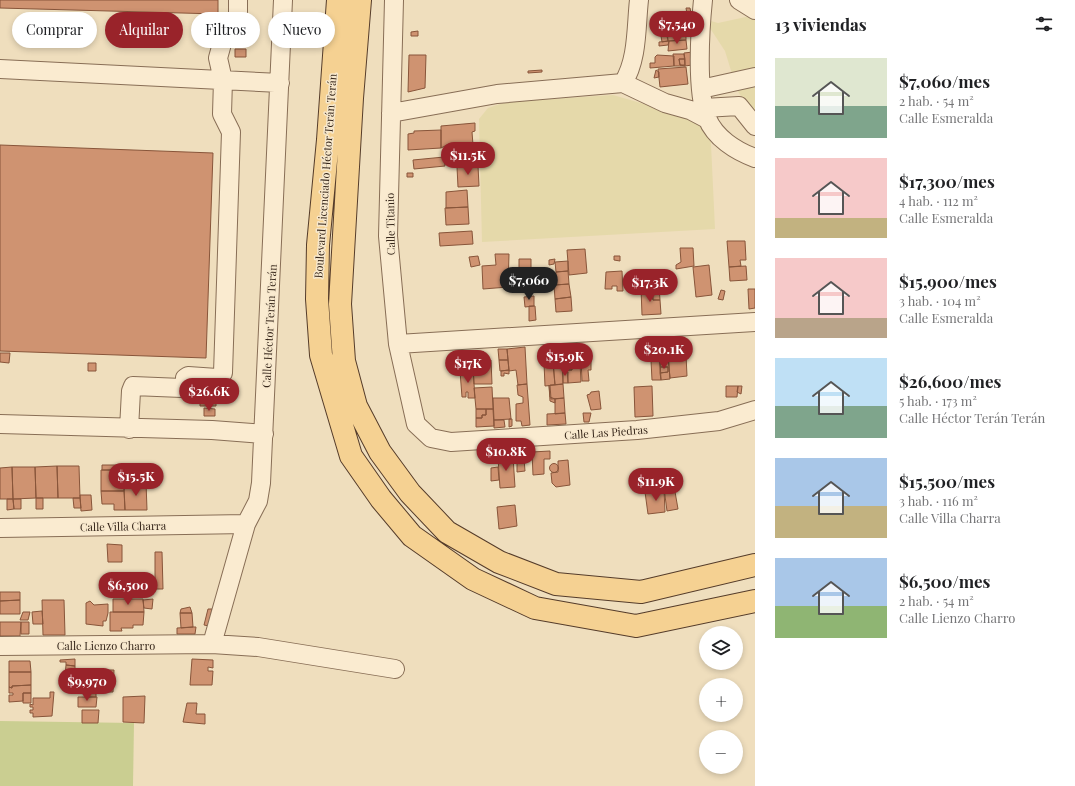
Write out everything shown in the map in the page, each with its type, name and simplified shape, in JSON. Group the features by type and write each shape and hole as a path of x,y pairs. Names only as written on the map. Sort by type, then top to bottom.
{"main road":[{"path":"327,0 321,87 323,97 330,106"},
{"name":"Boulevard Licenciado Héctor Terán Terán","path":"338,0 318,245 317,299 321,355 351,456 381,499 412,536 473,579 535,608 636,626 755,601"},
{"name":"Boulevard Licenciado Héctor Terán Terán","path":"360,0 352,98 340,304 344,361 356,406 380,452 410,493 447,532 499,562 556,584 641,592 755,565"}],"street":[{"path":"129,429 130,391 133,386 182,388 185,385 185,378 188,376 217,378 223,373 232,132 222,114 223,80 218,58 223,40 238,16 238,0"},
{"name":"Calle Héctor Terán Terán","path":"212,644 246,524 258,501 262,483 283,0"},
{"name":"Calle Titanio","path":"394,0 388,236 398,344 416,424 431,438"},
{"path":"623,83 627,78 634,56 639,0"},
{"path":"703,0 700,25 701,89 706,114 723,140 744,154 755,158"},
{"path":"0,69 280,83"},
{"path":"701,89 755,77"},
{"path":"391,113 497,94 623,83 665,103 706,114 739,106 755,126"},
{"path":"398,344 755,322"},
{"name":"Calle Las Piedras","path":"431,438 451,442 637,430 719,421 755,410"},
{"path":"0,424 129,429 212,430 264,434"},
{"name":"Calle Villa Charra","path":"0,528 246,524"},
{"name":"Calle Lienzo Charro","path":"0,646 212,644 258,648 395,669"}],"shaded area":[{"path":"755,15 755,118 737,90 725,51 704,19 718,23"},
{"path":"613,95 710,123 715,229 482,242 479,119 488,108 506,102"}],"green space":[{"path":"0,721 134,723 133,786 0,786"}],"building":[{"path":"0,0 218,0 218,12 191,12 191,13 0,8"},
{"path":"686,8 690,8 691,13 687,14"},
{"path":"676,12 677,26 666,27 663,13"},
{"path":"676,12 683,12 684,15 692,15 692,25 677,26"},
{"path":"692,25 693,34 686,35 686,40 668,41 667,27"},
{"path":"667,27 667,36 661,36 661,28"},
{"path":"418,31 418,36 411,36 411,32"},
{"path":"661,36 667,36 668,41 662,42"},
{"path":"686,40 687,49 668,51 669,41"},
{"path":"669,41 668,45 659,46 659,42"},
{"path":"235,49 246,49 246,57 235,57"},
{"path":"693,52 692,65 685,66 684,53"},
{"path":"673,54 684,54 685,59 679,59 680,65 685,66 674,66"},
{"path":"409,55 426,55 425,88 408,92"},
{"path":"657,55 674,56 674,66 650,68 650,63 655,63 655,57"},
{"path":"679,59 685,59 685,65 680,65"},
{"path":"686,67 688,84 660,87 658,69"},
{"path":"542,70 542,72 528,73 528,71"},
{"path":"656,70 659,72 659,77 654,78"},
{"path":"475,123 475,131 472,132 473,145 450,147 449,144 441,148 441,126"},
{"path":"441,130 441,148 408,150 408,134 414,133 414,131"},
{"path":"0,145 213,153 206,358 0,351"},
{"path":"444,157 445,166 414,169 413,160"},
{"path":"478,166 479,186 458,187 457,167"},
{"path":"407,173 413,173 413,177 407,177"},
{"path":"467,190 468,207 446,208 446,192"},
{"path":"468,207 469,224 446,225 445,208"},
{"path":"472,231 473,244 440,246 439,233"},
{"path":"727,241 745,241 746,260 740,260 741,266 729,267"},
{"path":"680,248 693,248 694,266 676,269 676,265 681,262"},
{"path":"585,249 587,273 569,275 567,250"},
{"path":"495,254 509,254 508,287 483,289 482,266 496,265"},
{"path":"478,256 480,265 471,267 469,257"},
{"path":"614,256 620,256 620,261 614,260"},
{"path":"519,259 531,259 531,270 519,271"},
{"path":"555,259 554,264 549,265 549,260"},
{"path":"568,261 568,271 556,272 555,262"},
{"path":"709,265 712,295 696,297 693,267"},
{"path":"746,266 747,280 730,281 729,267"},
{"path":"532,270 533,284 519,285 518,271"},
{"path":"568,271 569,284 555,285 556,272"},
{"path":"622,271 623,291 617,291 617,286 612,286 612,289 605,289 606,272"},
{"path":"569,284 571,297 555,299 554,285"},
{"path":"659,286 660,300 653,300 652,287"},
{"path":"652,287 653,300 660,300 661,314 642,315 641,288"},
{"path":"748,289 755,289 755,308 749,309"},
{"path":"721,290 725,291 723,300 718,299"},
{"path":"534,296 534,306 525,307 524,297"},
{"path":"571,297 572,311 556,312 555,299"},
{"path":"529,306 535,306 536,320 529,321"},
{"path":"659,340 661,380 652,380 650,341"},
{"path":"561,345 562,348 558,348 558,353 562,353 562,361 544,363 543,346"},
{"path":"525,347 527,384 518,385 516,370 509,371 507,349"},
{"path":"498,349 507,349 508,360 499,360"},
{"path":"475,352 484,352 484,360 476,361"},
{"path":"668,352 670,379 661,380 660,373 668,372 668,367 660,367 659,353"},
{"path":"0,353 10,353 9,363 0,362"},
{"path":"571,355 572,370 563,370 562,356"},
{"path":"686,355 687,376 670,378 668,357"},
{"path":"591,358 591,370 588,370 589,381 582,381 581,359"},
{"path":"491,360 492,384 474,384 473,361"},
{"path":"499,360 508,360 509,370 500,371"},
{"path":"562,361 563,384 555,385 553,362"},
{"path":"553,362 555,385 545,386 544,363"},
{"path":"88,363 96,363 96,371 88,371"},
{"path":"571,363 580,363 581,382 568,383 567,370 572,370"},
{"path":"660,367 668,367 668,372 660,373"},
{"path":"473,370 475,398 468,398 468,392 466,392 466,397 462,397 460,371"},
{"path":"509,370 509,374 504,373 504,376 501,376 501,371"},
{"path":"563,371 568,372 568,383 563,383"},
{"path":"527,384 530,425 522,426 521,421 516,421 516,404 523,403 523,397 518,395 517,385"},
{"path":"563,384 564,398 551,399 550,385"},
{"path":"549,385 550,397 555,399 555,403 550,401"},
{"path":"652,386 653,416 635,417 634,387"},
{"path":"726,386 738,386 737,397 726,397"},
{"path":"738,386 742,386 741,394 737,392"},
{"path":"492,387 493,409 476,409 474,388"},
{"path":"204,390 216,391 216,406 200,406 200,395"},
{"path":"599,391 601,409 591,410 587,395 591,392"},
{"path":"493,398 509,398 511,419 494,420"},
{"path":"564,398 565,413 555,414 555,399"},
{"path":"204,408 215,409 215,416 204,416"},
{"path":"476,409 486,409 486,415 482,415 482,418 476,418"},
{"path":"486,409 493,409 494,426 476,427 476,418 482,418 482,415 486,415"},
{"path":"565,413 566,424 547,425 547,414"},
{"path":"583,413 591,413 589,422 584,422"},
{"path":"509,419 512,419 512,426 509,427"},
{"path":"494,420 504,420 505,427 494,428"},
{"path":"550,451 550,459 544,459 544,474 533,475 532,452"},
{"path":"513,457 515,487 500,488 498,458"},
{"path":"524,459 525,471 517,472 517,460"},
{"path":"568,460 570,485 556,487 552,483 551,473 558,472 558,461"},
{"path":"552,464 556,464 558,468 556,472 552,472 550,470 550,466"},
{"path":"102,465 146,465 146,482 135,482 135,487 124,487 125,470 102,470"},
{"path":"57,466 58,498 36,498 35,467"},
{"path":"57,466 79,466 80,498 58,498"},
{"path":"12,467 13,499 0,499 0,468"},
{"path":"12,467 35,467 36,498 13,499"},
{"path":"498,467 499,480 491,481 491,468"},
{"path":"101,470 125,470 124,491 101,491"},
{"path":"135,482 146,482 147,510 125,510 124,487 135,487"},
{"path":"674,486 678,509 667,511 664,488"},
{"path":"664,489 665,512 648,514 645,492"},
{"path":"101,491 124,491 125,510 114,510 114,504 102,504"},
{"path":"80,495 91,495 92,510 81,511"},
{"path":"36,498 43,498 43,509 36,509"},
{"path":"73,498 80,498 81,508 74,508"},
{"path":"7,499 13,499 14,509 7,510"},
{"path":"13,499 21,499 21,509 14,509"},
{"path":"515,505 517,526 499,529 497,507"},
{"path":"107,544 122,545 122,562 108,562"},
{"path":"155,552 162,552 163,589 155,589"},
{"path":"0,592 20,592 20,600 0,601"},
{"path":"113,599 143,599 144,612 113,612"},
{"path":"153,599 152,609 144,608 143,600"},
{"path":"20,600 20,614 0,614 0,601"},
{"path":"42,600 64,600 65,635 43,635"},
{"path":"90,601 94,605 108,604 108,613 106,621 103,621 103,626 86,624 86,603"},
{"path":"190,607 192,613 180,613 181,609"},
{"path":"208,609 212,609 209,626 204,625"},
{"path":"42,611 43,624 33,624 32,612"},
{"path":"23,612 30,612 28,620 20,620"},
{"path":"110,612 144,612 143,625 133,625 133,628 121,628 122,631 110,631"},
{"path":"180,613 192,613 193,627 181,628"},
{"path":"0,622 21,622 20,636 0,636"},
{"path":"21,622 29,622 29,634 21,634"},
{"path":"196,627 195,634 177,634 177,628"},
{"path":"75,659 75,666 66,665 66,662 60,662 60,660"},
{"path":"192,659 213,660 213,668 208,667 208,671 213,671 212,685 190,685"},
{"path":"9,661 30,661 31,672 9,672"},
{"path":"66,665 75,666 75,682 68,682 69,677 65,677"},
{"path":"100,670 114,670 113,692 102,692 103,676 100,676"},
{"path":"9,672 31,672 31,685 12,686 12,688 9,687"},
{"path":"31,685 31,693 23,693 23,701 9,702 9,695 13,695 13,693 9,693 9,687 12,688 12,686"},
{"path":"89,691 96,692 96,697 89,697"},
{"path":"50,692 54,692 52,716 33,717 33,713 30,713 30,710 33,710 33,707 30,707 30,704 33,705 33,698 50,698"},
{"path":"23,693 31,693 31,703 23,703"},
{"path":"145,696 144,723 123,722 123,697"},
{"path":"78,697 97,697 96,707 78,707"},
{"path":"187,703 197,703 196,714 205,714 205,724 183,722"},
{"path":"82,710 99,710 98,723 82,723"}]}
